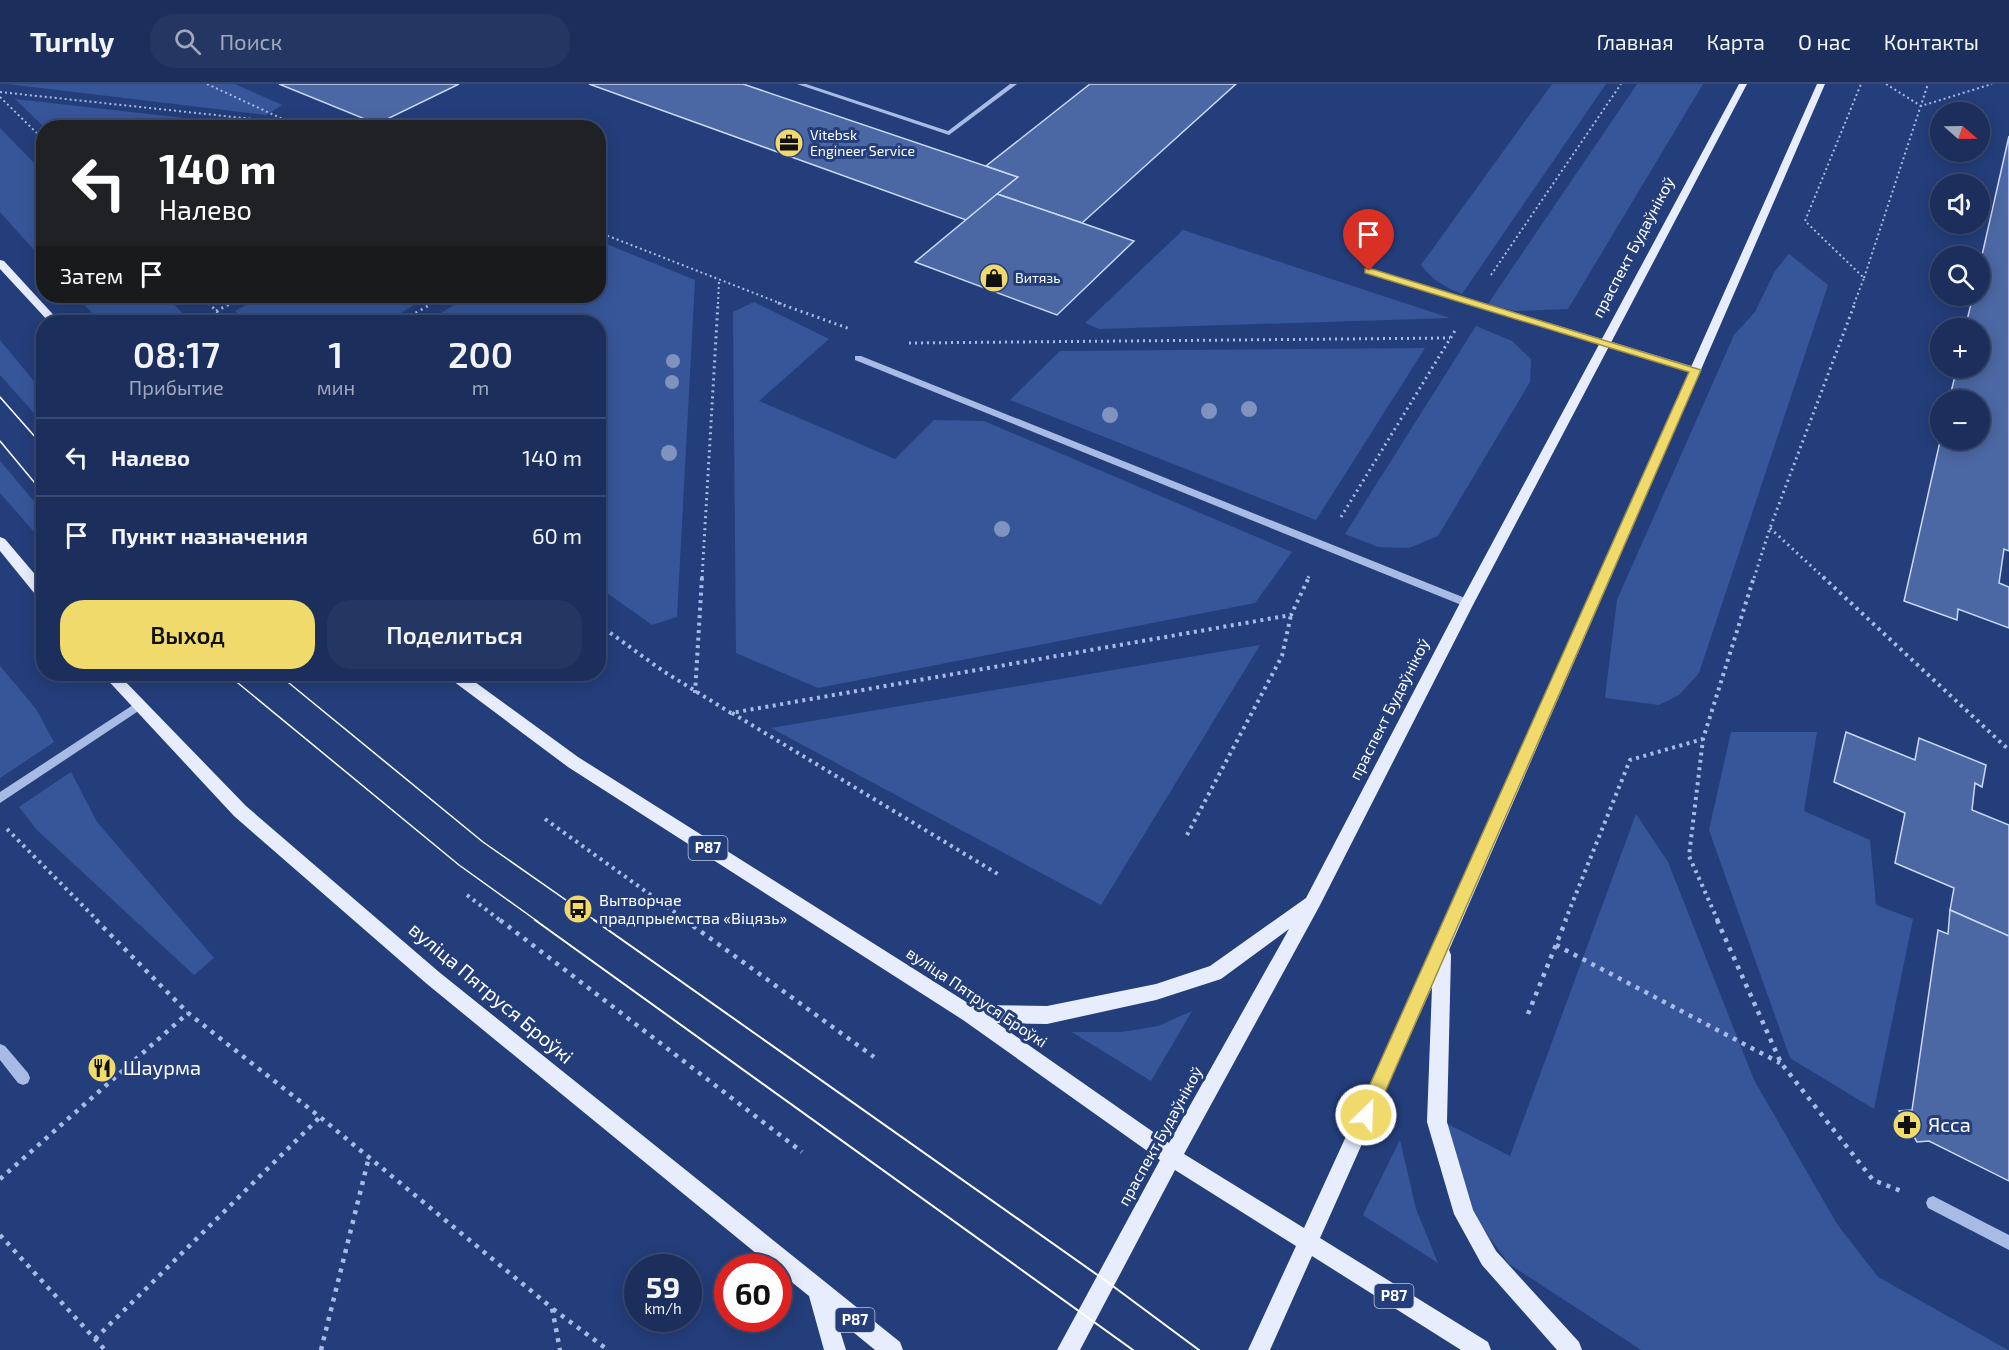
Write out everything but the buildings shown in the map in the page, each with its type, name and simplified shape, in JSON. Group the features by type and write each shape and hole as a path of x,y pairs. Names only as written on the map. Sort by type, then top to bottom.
{"main road":[{"name":"праспект Будаўнікоў","path":"1068,1350 1313,902 1467,603 1743,84"},
{"path":"1260,1350 1442,946 1821,84"},
{"path":"0,263 36,302"},
{"path":"37,303 48,315"},
{"path":"0,542 36,585"},
{"name":"вуліца Пятруся Броўкі","path":"116,681 240,811 433,978 892,1350"},
{"name":"вуліца Пятруся Броўкі","path":"463,681 573,762 969,1014 1172,1157 1480,1350"},
{"path":"969,1014 1047,1015 1156,992 1215,973 1313,902"},
{"path":"1442,946 1437,1122 1464,1214 1489,1258 1571,1350"},
{"path":"818,1291 835,1350"}],"street":[{"path":"800,84 949,132 1014,84"},
{"path":"1369,271 1695,370"},
{"path":"858,358 1467,603"},
{"path":"0,798 139,705"},
{"path":"0,1050 23,1078"},
{"path":"1933,1203 2009,1243"}],"path":[{"path":"207,84 284,120"},
{"path":"1187,835 1282,656 1291,615 1323,546 1472,304 1621,84"},
{"path":"1861,84 1805,221 1864,278"},
{"path":"1886,84 1921,106 1992,84"},
{"path":"1873,1180 1781,1063 1689,856 1703,739 1770,528 1864,278 1928,84"},
{"path":"0,92 262,120"},
{"path":"0,97 36,132"},
{"path":"606,235 719,281 854,331"},
{"path":"695,693 719,281"},
{"path":"208,303 220,315"},
{"path":"216,311 231,303"},
{"path":"412,315 432,303"},
{"path":"900,343 1451,338"},
{"path":"1770,528 2009,750"},
{"path":"731,713 1291,615"},
{"path":"606,630 636,654 695,693 1001,876"},
{"path":"1528,1014 1630,760 1703,739"},
{"path":"545,819 874,1057"},
{"path":"0,822 188,1012 320,1117 552,1308 608,1350"},
{"path":"466,895 802,1152"},
{"path":"1555,945 1781,1063"},
{"path":"0,1179 188,1012"},
{"path":"95,1339 320,1117"},
{"path":"321,1350 369,1157"},
{"path":"0,1235 105,1350"},
{"path":"552,1308 560,1350"}],"shaded area":[{"path":"7,84 235,84 282,105 266,115"},
{"path":"1552,84 1606,84 1462,294 1450,289 1434,279 1421,265"},
{"path":"1637,84 1703,84 1568,309 1515,311 1488,304"},
{"path":"15,99 202,120 37,120"},
{"path":"0,128 36,165 36,252 0,212"},
{"path":"1183,230 1450,318 1099,329 1085,323"},
{"path":"606,244 695,280 677,617 652,625 606,592 606,315 438,315 457,303 606,303"},
{"path":"1789,254 1828,285 1699,673 1679,695 1659,705 1605,698 1617,600 1734,335 1755,312 1775,271"},
{"path":"754,302 829,339 759,401 895,459 934,420 984,421 1292,552 1255,603 818,688 736,653 733,312"},
{"path":"83,303 172,303 185,315 94,315"},
{"path":"250,303 417,303 398,315 240,315 235,311"},
{"path":"1476,326 1512,341 1531,359 1530,382 1438,536 1409,548 1378,547 1345,534"},
{"path":"0,340 36,384 36,415 0,375"},
{"path":"1425,348 1316,520 1010,400 1060,351"},
{"path":"0,461 36,504 36,534 0,493"},
{"path":"1260,645 1101,905 771,728"},
{"path":"0,666 36,709 54,742 0,778"},
{"path":"1731,732 1817,732 1804,811 1870,840 1876,905 1913,919 1874,1109 1790,1058 1709,830"},
{"path":"71,772 97,822 214,958 194,975 37,830 19,807"},
{"path":"1636,814 1668,862 1754,1080 1837,1224 1878,1277 2008,1350 1641,1350 1509,1264 1465,1204 1446,1123 1510,1156"},
{"path":"1192,1011 1151,1081 1072,1032 1122,1032 1158,1026"},
{"path":"1400,1140 1416,1209 1438,1263 1363,1215"}],"tram line":[{"path":"0,397 36,438"},
{"path":"0,441 36,484"},
{"path":"236,681 459,865 537,921"},
{"path":"287,681 483,842 596,921"},
{"path":"535,920 1133,1350"},
{"path":"594,920 1106,1281 1199,1350"}],"place":[{"name":"Vitebsk Engineer Service","path":"789,143"},
{"name":"Витязь","path":"994,278"},
{"name":"Вытворчае прадпрыемства «Віцязь»","path":"578,909"},
{"name":"Шаурма","path":"102,1068"},
{"name":"Ясса","path":"1907,1125"}],"route":[{"path":"1366,1115 1695,370 1369,271"}]}
